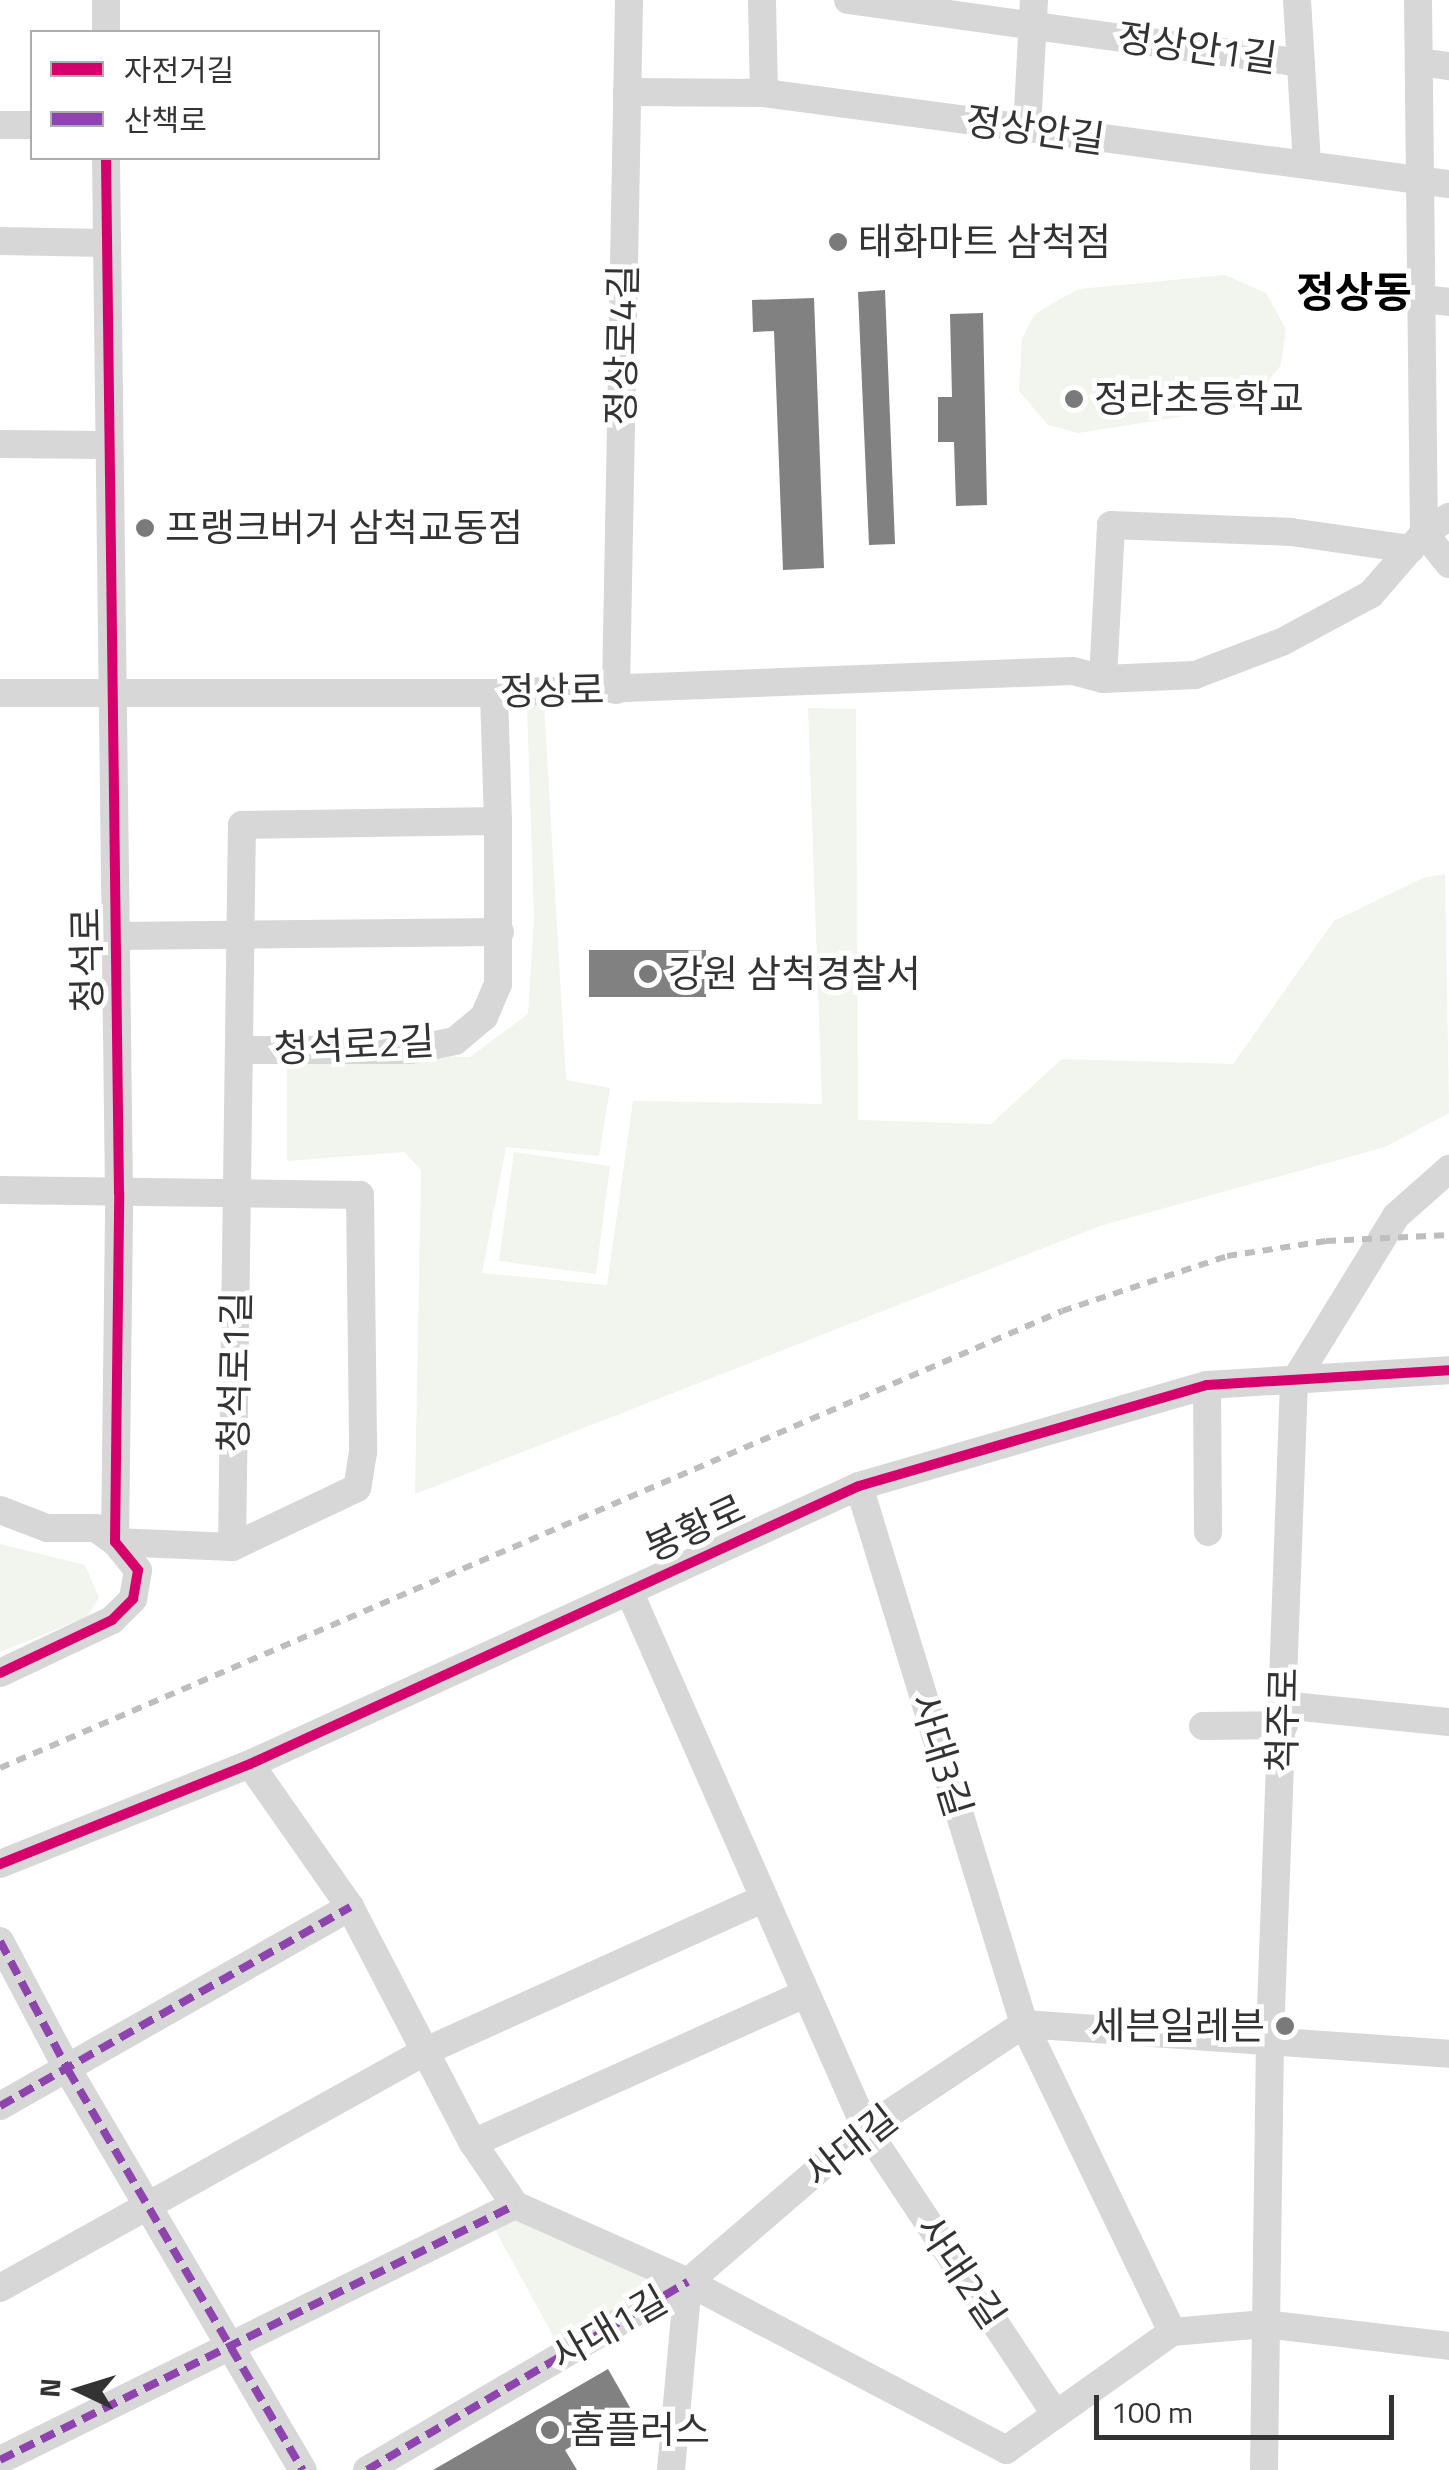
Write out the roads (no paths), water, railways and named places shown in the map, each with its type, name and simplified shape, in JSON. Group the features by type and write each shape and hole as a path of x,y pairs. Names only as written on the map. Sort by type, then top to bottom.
{"street":[{"path":"106,0 106,30"},
{"name":"정상로4길","path":"616,690 629,0"},
{"path":"762,0 764,93"},
{"name":"정상안1길","path":"848,0 1033,12 1302,63"},
{"path":"1297,0 1307,164"},
{"path":"1417,541 1435,300 1420,180 1418,0"},
{"path":"1027,129 1033,12"},
{"path":"1419,62 1449,66"},
{"name":"정상안길","path":"627,92 764,93 1449,184"},
{"path":"0,125 30,125"},
{"name":"청석로","path":"0,1673 112,1620 133,1599 138,1570 115,1542 119,1193 106,160"},
{"path":"0,241 105,244"},
{"path":"0,444 107,446"},
{"name":"정상로","path":"0,693 494,693 1073,672 1103,679 1195,676 1282,642 1371,594 1417,541 1449,517"},
{"path":"1103,679 1112,525 1417,541 1449,564"},
{"name":"청석로2길","path":"494,693 498,820 500,932 498,984 484,1017 455,1041 410,1050 239,1050 242,825 498,820"},
{"path":"117,936 241,938 500,932"},
{"name":"청석로1길","path":"232,1547 239,1050"},
{"name":"척주로","path":"1264,2470 1270,2036 1294,1382 1396,1216 1449,1169"},
{"path":"0,1190 360,1195 362,1452 357,1488 232,1547 115,1542 96,1528 47,1528 0,1510"},
{"name":"봉황로","path":"0,1864 250,1764 859,1486 1207,1385 1449,1370"},
{"path":"1207,1385 1208,1532"},
{"name":"사대3길","path":"859,1486 1024,2024"},
{"name":"봉황로","path":"629,1591 866,2129"},
{"path":"1203,1726 1283,1715 1449,1722"},
{"path":"0,2460 515,2204 473,2143 428,2050 350,1908 250,1764"},
{"path":"0,2288 428,2050 764,1898"},
{"path":"0,2106 350,1908"},
{"path":"0,1941 68,2070 303,2470"},
{"path":"473,2143 806,1993"},
{"path":"1172,2332 1024,2024 1270,2036 1449,2054"},
{"name":"사대길","path":"688,2282 866,2129 1024,2024"},
{"name":"사대2길","path":"866,2129 1056,2415"},
{"name":"사대1길","path":"515,2204 688,2282"},
{"path":"671,2470 688,2282 1004,2460 1056,2415 1172,2332 1265,2324 1449,2346"},
{"name":"사대1길","path":"367,2470 688,2282"}],"railway":[{"path":"0,1768 1062,1311 1227,1256 1326,1241 1449,1235"}],"place":[{"name":"태화마트 삼척점","path":"838,242"},
{"name":"정라초등학교","path":"1074,399"},
{"name":"프랭크버거 삼척교동점","path":"145,528"},
{"name":"강원 삼척경찰서","path":"648,974"},
{"name":"세븐일레븐","path":"1285,2026"},
{"name":"홈플러스","path":"550,2430"}],"district":[{"name":"정상동","path":"1354,291"}]}
